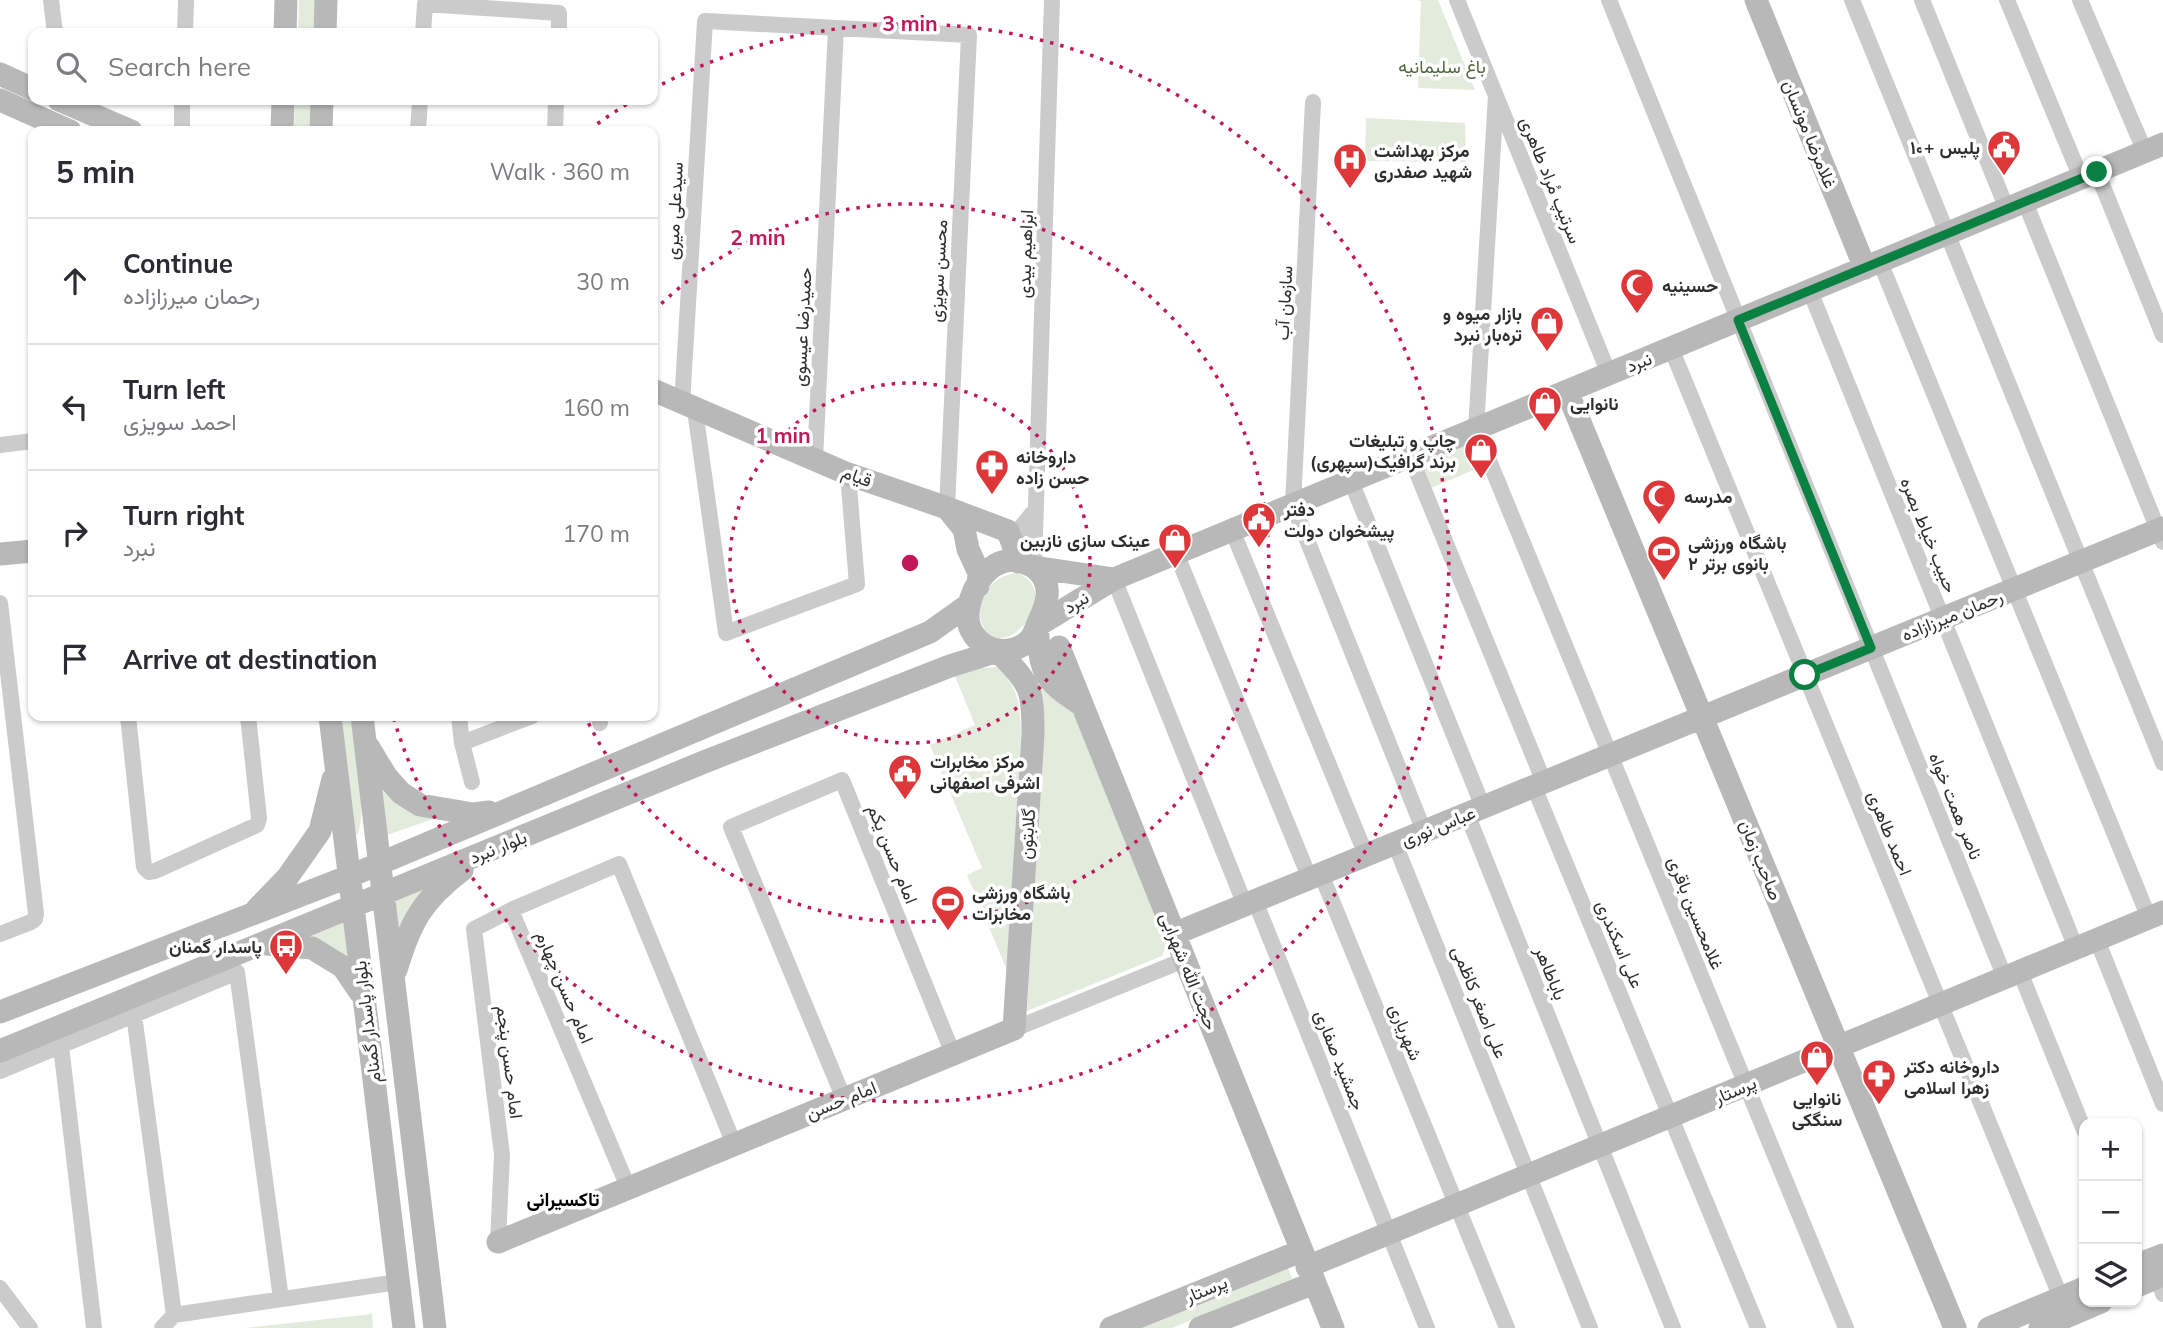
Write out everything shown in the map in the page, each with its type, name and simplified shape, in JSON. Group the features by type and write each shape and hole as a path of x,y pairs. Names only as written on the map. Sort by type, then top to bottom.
{"street":[{"path":"51,0 54,28"},
{"path":"185,28 186,0"},
{"path":"285,28 286,0"},
{"path":"324,28 326,0"},
{"name":"ابراهیم بیدی","path":"1027,564 1036,509 1052,0"},
{"name":"سرتیپ مُراد طاهری","path":"1457,0 1609,374"},
{"name":"ناصر همت خواه","path":"1609,0 1871,648 2012,975 2079,1119"},
{"name":"غلامرضا مونسان","path":"1756,0 1872,265"},
{"path":"1852,0 2163,763"},
{"path":"1922,0 2161,533"},
{"path":"2007,0 2163,335"},
{"path":"2080,0 2154,148"},
{"path":"423,28 425,4 559,13 559,28"},
{"name":"سیدعلی میری","path":"836,28 705,21 688,407 726,633 856,584 848,474"},
{"name":"محسن سویزی","path":"836,28 969,35 947,508"},
{"name":"حمیدرضا عیسوی","path":"815,459 836,28"},
{"path":"0,74 28,87"},
{"path":"1476,429 1496,96"},
{"path":"0,100 55,126"},
{"name":"سازمان آب","path":"1293,505 1313,102"},
{"path":"73,105 120,126"},
{"path":"182,105 182,126"},
{"path":"282,126 283,105"},
{"path":"321,126 322,105"},
{"path":"418,126 420,105"},
{"path":"555,126 556,105"},
{"name":"نبرد","path":"1037,626 1115,579 2154,148"},
{"path":"1872,265 2156,915"},
{"name":"حبیب خیاط بصره","path":"1810,291 1942,619 2086,944 2163,1104"},
{"name":"احمد طاهری","path":"1671,348 2061,1298"},
{"name":"صاحب زمان","path":"1567,391 1955,1328"},
{"name":"قیام","path":"658,392 848,474 1008,531 1027,564"},
{"name":"غلامحسین باقری","path":"1476,429 1846,1328"},
{"path":"0,445 28,442"},
{"name":"علی اسکندری","path":"1410,456 1671,1116 1758,1328"},
{"name":"باباطاهر","path":"1351,481 1600,1146 1673,1328"},
{"path":"1293,505 1424,831"},
{"path":"947,508 964,529 968,549 979,573 967,618 977,639 987,647 998,650 1022,646 1031,638 1048,599 1042,576 1027,564 1011,559 999,562 989,569 973,596"},
{"path":"1233,530 1366,855"},
{"name":"رحمان میرزازاده","path":"1702,718 2014,589 2161,533"},
{"path":"0,554 28,551"},
{"name":"شهریاری","path":"1176,553 1507,1328"},
{"name":"نبرد","path":"1027,564 1115,579"},
{"name":"جمشید صفاری","path":"1115,579 1427,1328"},
{"name":"بلوار نبرد","path":"0,1012 349,876 930,632 973,596"},
{"path":"0,604 36,914 35,919 0,934"},
{"path":"1037,626 1039,658 1050,682 1082,705"},
{"name":"حجت الله شهرابی","path":"1059,647 1333,1328"},
{"name":"بلوار نبرد","path":"0,1051 704,762 950,666 998,650"},
{"name":"گلابتون","path":"998,650 1031,690 1033,706 1014,1029"},
{"name":"عباس نوری","path":"1174,934 1702,718"},
{"path":"129,721 144,867 149,872 155,872 257,825 259,818 249,721"},
{"name":"بلوار پاسدار گمنام","path":"331,721 404,1328"},
{"name":"بلوار پاسدار گمنام","path":"363,721 435,1328"},
{"path":"459,721 472,782"},
{"path":"462,743 519,721"},
{"path":"365,741 386,776 401,793 419,805 473,814 510,809"},
{"path":"252,914 287,878 320,831 336,767"},
{"name":"امام حسن یکم","path":"844,1099 732,827 842,780 953,1054"},
{"name":"علی اصغر کاظمی","path":"1395,844 1590,1328"},
{"path":"394,980 403,946 416,915 440,886 483,853"},
{"path":"511,910 619,864 734,1144"},
{"name":"امام حسن چهارم","path":"511,910 628,1187"},
{"name":"امام حسن پنجم","path":"498,1242 502,1155 474,929 511,910"},
{"name":"پرستار","path":"1111,1328 1307,1267 2156,915"},
{"path":"260,944 312,948 343,967 364,997"},
{"name":"امام حسن","path":"498,1242 1185,960"},
{"path":"0,1071 237,972 281,1299"},
{"path":"134,1016 174,1315"},
{"path":"61,1045 93,1328"},
{"name":"پرستار","path":"1200,1328 1228,1323 1307,1267"},
{"path":"162,1328 174,1315 398,1282"},
{"path":"0,1288 30,1328"},
{"path":"1989,1328 2079,1290"},
{"path":"2044,1327 2090,1307"}],"green space":[{"path":"299,0 316,0 313,28 298,28"},
{"name":"باغ سلیمانیه","path":"1416,0 1438,0 1475,90 1418,88 1421,1"},
{"path":"295,105 311,105 310,126 294,126"},
{"path":"1366,118 1465,123 1466,162 1365,161"},
{"path":"1473,437 1485,465 1429,489 1417,460"},
{"path":"1018,573 1031,583 1035,596 1033,610 1026,623 1015,633 1003,638 992,636 983,626 980,617 982,599 1000,578"},
{"path":"997,667 1010,683 1017,699 1021,737 1007,970 967,875 982,868 930,745 975,725 955,676 981,668"},
{"path":"1039,685 1064,704 1077,708 1169,937 1162,956 1027,1011 1042,757"},
{"path":"337,721 352,721 358,760 362,805 358,834 353,836"},
{"path":"379,781 442,816 387,835"},
{"path":"442,876 395,939 391,899"},
{"path":"346,917 348,961 289,939"},
{"path":"1287,1265 1292,1279 1172,1328 1137,1328"},
{"path":"372,1314 373,1328 245,1328"}],"place":[{"name":"پلیس +۱۰","path":"2004,177"},
{"name":"مرکز بهداشت شهید صفدری","path":"1350,190"},
{"name":"حسینیه","path":"1637,315"},
{"name":"بازار میوه و تره‌بار نبرد","path":"1547,353"},
{"name":"نانوایی","path":"1545,433"},
{"name":"چاپ و تبلیغات برند گرافیک(سپهری)","path":"1481,480"},
{"name":"داروخانه حسن زاده","path":"992,496"},
{"name":"مدرسه","path":"1659,526"},
{"name":"دفتر پیشخوان دولت","path":"1259,549"},
{"name":"عینک سازی نازبین","path":"1175,570"},
{"name":"باشگاه ورزشی بانوی برتر ۲","path":"1664,582"},
{"name":"مرکز مخابرات اشرفی اصفهانی","path":"905,801"},
{"name":"باشگاه ورزشی مخابرات","path":"948,932"},
{"name":"پاسدار گمنان","path":"286,976"},
{"name":"نانوایی سنگکی","path":"1817,1087"},
{"name":"داروخانه دکتر زهرا اسلامی","path":"1879,1106"}],"district":[{"name":"تاکسیرانی","path":"563,1199"}],"route":[{"path":"1805,675 1871,648 1738,320 2097,172"}]}
